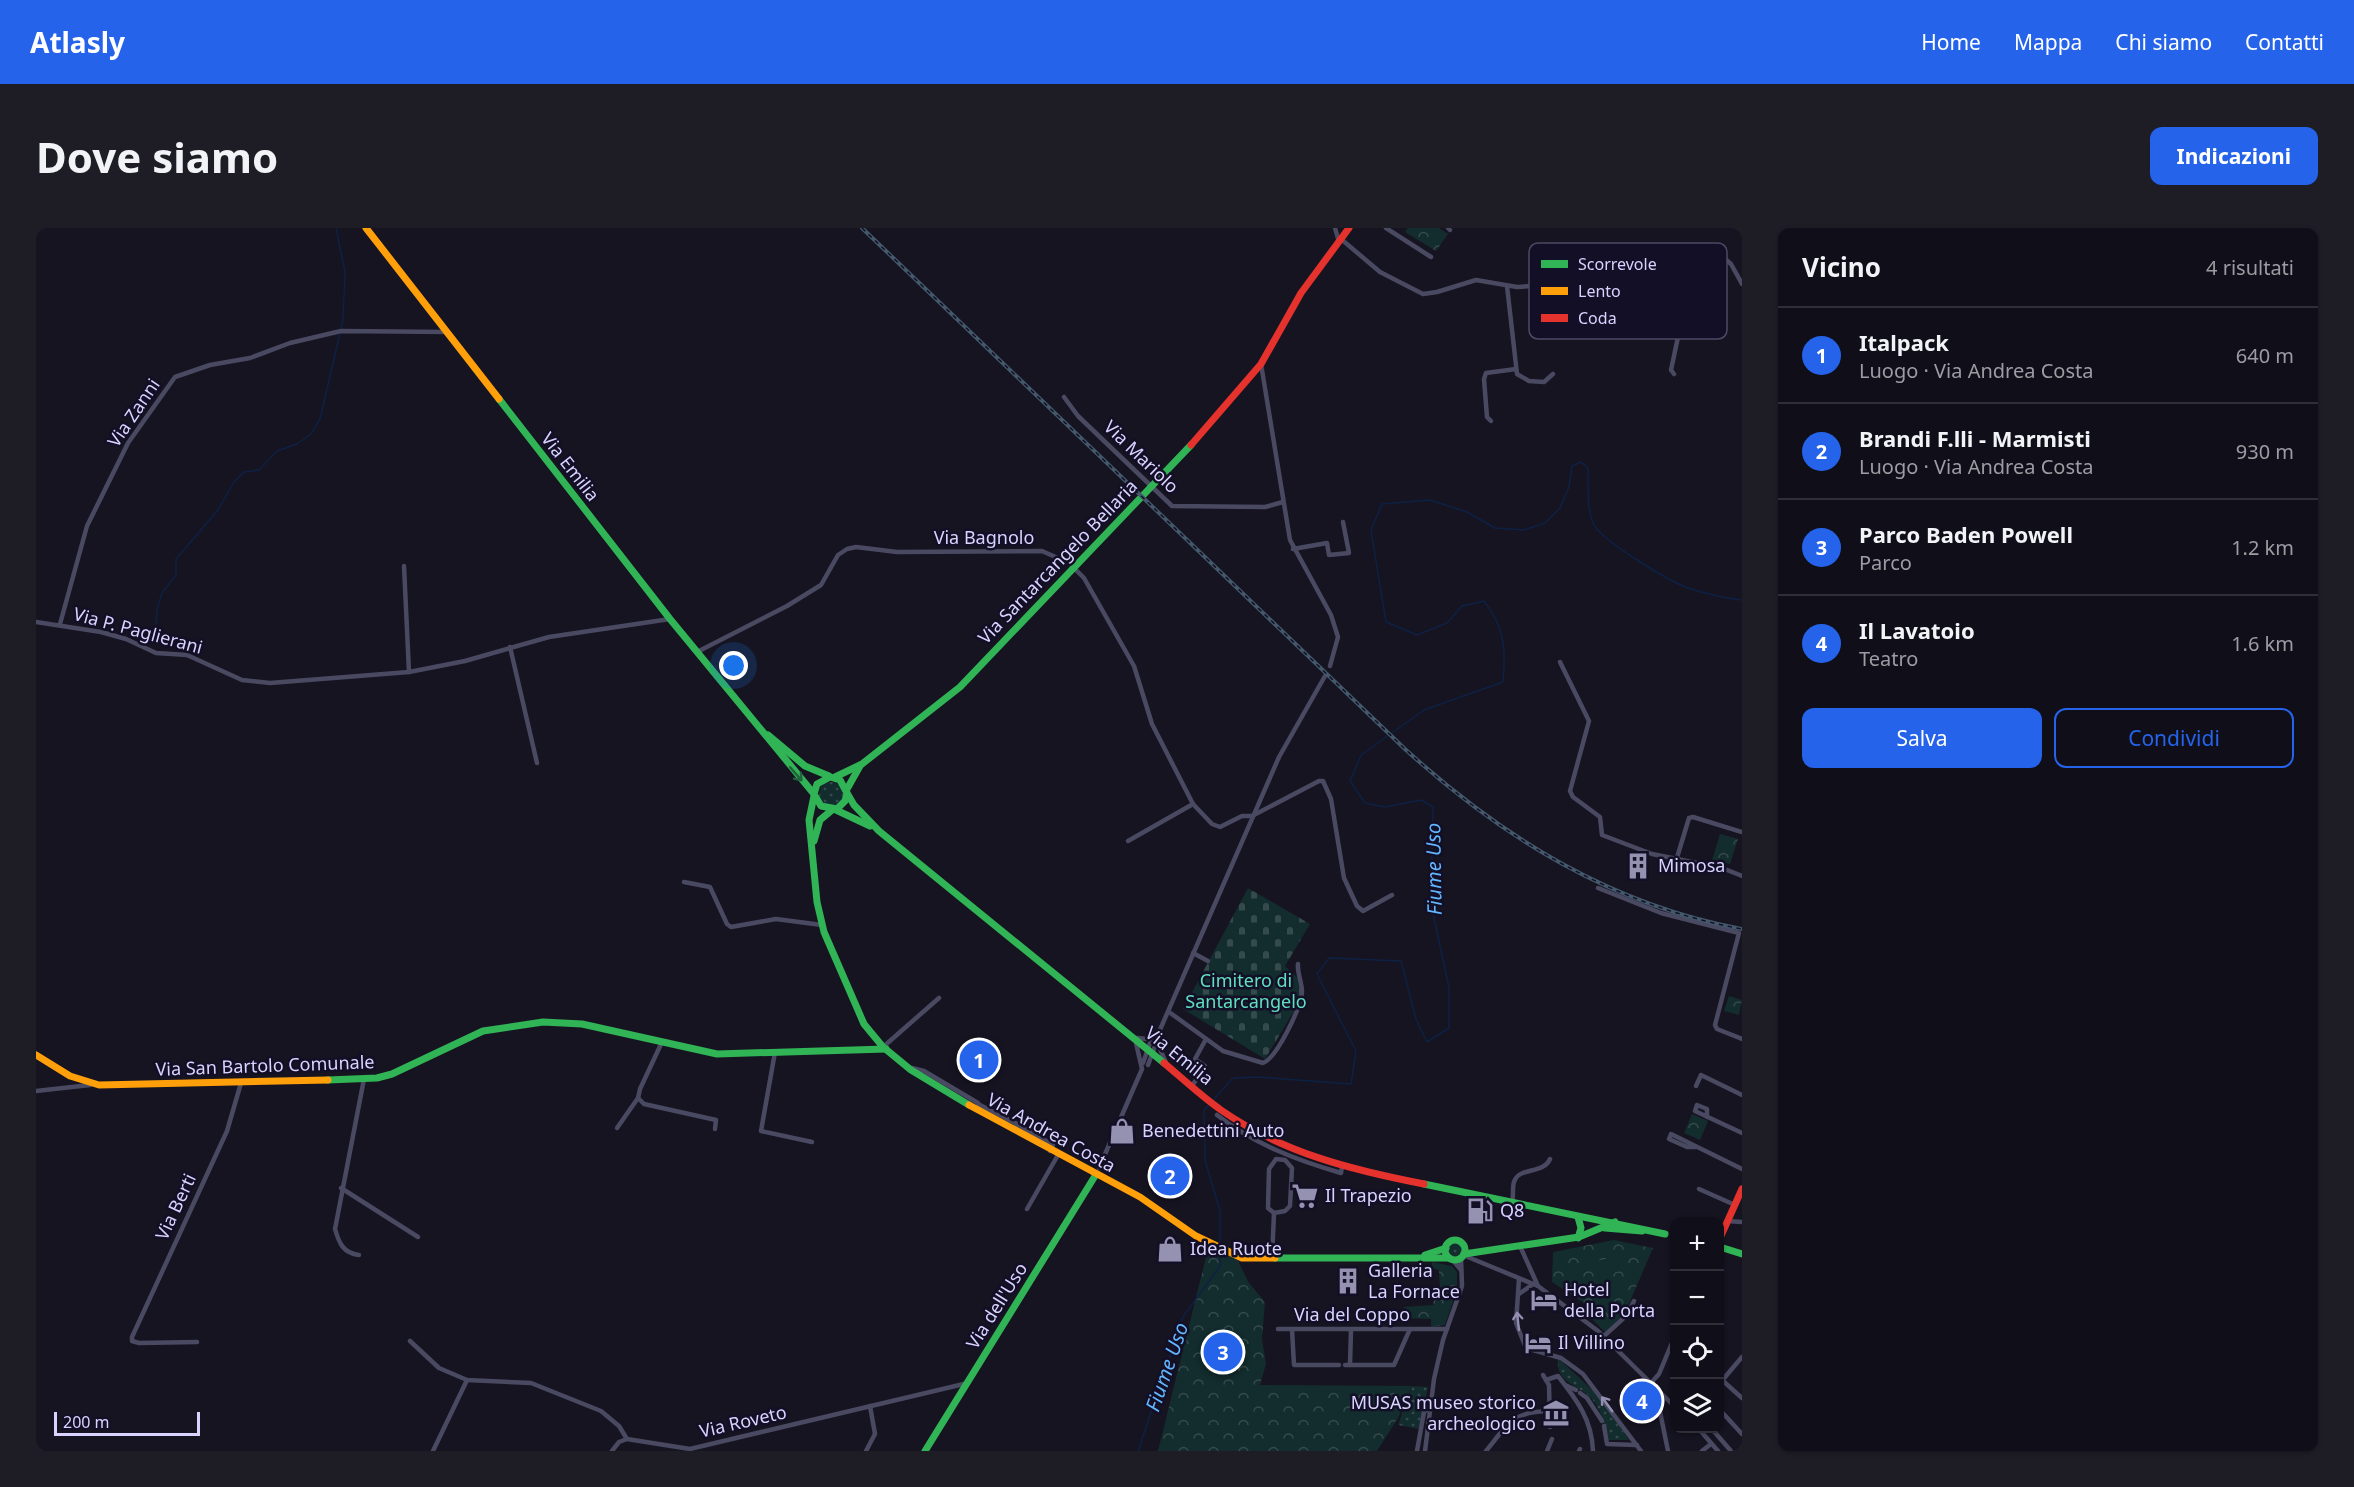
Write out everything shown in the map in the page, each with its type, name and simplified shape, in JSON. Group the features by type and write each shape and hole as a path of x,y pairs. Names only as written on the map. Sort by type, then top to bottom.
{"street":[{"name":"Via Emilia","path":"366,228 670,619 814,795 822,808 846,812 879,831"},
{"path":"1335,228 1340,240 1380,272 1416,292 1437,292 1476,280 1507,286 1529,285"},
{"name":"Via Santarcangelo Bellaria","path":"833,777 862,764 960,687 1239,394 1261,364 1302,293 1349,228"},
{"path":"1386,228 1431,257"},
{"path":"1396,234 1400,228"},
{"path":"1727,261 1742,284"},
{"path":"1507,286 1516,369 1520,378 1544,382 1553,374"},
{"name":"Via Zanni","path":"60,624 87,526 128,443 152,412 168,385 182,374 250,358 290,343 339,332 448,332"},
{"path":"1674,374 1671,370 1678,339"},
{"path":"1261,364 1283,502 1293,549 1335,626 1338,637 1330,666"},
{"path":"1491,421 1487,417 1484,379 1489,371 1516,369"},
{"name":"Via Mariolo","path":"1064,397 1078,416 1172,506 1265,507 1283,502"},
{"path":"1293,549 1327,543 1329,555 1349,553 1343,522"},
{"name":"Via Bagnolo","path":"696,652 787,606 821,585 838,555 851,548 897,552 1042,551 1073,566 1084,578 1134,666 1152,724 1193,804 1212,824 1220,827 1242,816 1252,816"},
{"path":"404,566 409,672"},
{"name":"Via P. Paglierani","path":"36,621 126,639 156,652 188,655 250,682 270,683 409,672 465,661 549,637 670,619"},
{"path":"510,647 537,763"},
{"path":"1560,662 1588,721 1587,733 1570,788 1571,794 1600,817 1602,836 1676,861 1722,868 1742,876"},
{"path":"1099,1168 1151,1052 1150,1043 1171,1014 1193,953 1279,757 1325,676"},
{"name":"Via Emilia","path":"753,722 805,766 833,777 847,791 854,805 879,831 1231,1116 1294,1152 1342,1167 1610,1225"},
{"name":"Via Santarcangelo Bellaria","path":"847,791 862,764"},
{"path":"814,795 817,784 833,777"},
{"path":"1252,816 1318,781 1325,782 1331,800 1344,878 1361,910 1392,895"},
{"path":"834,810 844,803 847,791"},
{"name":"Via Andrea Costa","path":"814,795 809,820 817,902 822,925 853,1003 864,1024 885,1048 907,1067 1015,1127 1050,1151 1140,1197 1196,1236 1239,1257 1451,1259 1486,1249"},
{"path":"1128,841 1193,804"},
{"name":"Via Andrea Costa","path":"813,847 820,820 834,810"},
{"path":"1676,861 1689,818 1693,817 1742,832"},
{"path":"684,882 704,884 710,887 726,924 731,927 776,919 822,925"},
{"path":"1598,888 1661,913 1739,933 1715,1025 1717,1029 1742,1038"},
{"path":"1734,952 1742,954"},
{"path":"1193,953 1208,961"},
{"path":"1171,1014 1224,1051 1263,1063 1272,1058 1300,1003 1302,994 1298,964"},
{"path":"885,1048 939,998"},
{"name":"Via San Bartolo Comunale","path":"36,1055 69,1078 90,1085 364,1079 392,1074 465,1038 514,1025 543,1022 582,1024 717,1054 885,1048"},
{"path":"1131,1036 1147,1039 1158,1035"},
{"path":"1158,1035 1160,1049 1168,1066"},
{"path":"1131,1036 1144,1067"},
{"path":"1194,1088 1205,1066 1195,1059 1206,1039"},
{"path":"617,1128 638,1098 639,1089 662,1042"},
{"path":"775,1052 761,1131 812,1142"},
{"path":"1144,1067 1156,1063 1168,1066"},
{"path":"1696,1086 1701,1075 1742,1095"},
{"path":"359,1255 349,1254 340,1244 335,1229 341,1188 364,1079"},
{"name":"Via Berti","path":"196,1342 132,1341 133,1331 227,1131 241,1083"},
{"path":"36,1092 90,1085"},
{"path":"638,1098 644,1104 716,1120 715,1129"},
{"path":"1217,1115 1252,1140 1288,1156 1341,1173 1342,1167"},
{"path":"1707,1117 1742,1133"},
{"path":"1695,1147 1687,1147 1669,1139 1671,1134 1742,1169"},
{"path":"1027,1209 1058,1155"},
{"path":"1283,1159 1292,1168 1290,1206 1285,1211 1274,1213 1268,1208 1269,1169 1273,1161 1283,1159"},
{"path":"1512,1202 1514,1181 1517,1177 1542,1169 1550,1160"},
{"name":"Via dell'Uso","path":"925,1451 1095,1176"},
{"path":"341,1188 418,1237"},
{"path":"1699,1189 1735,1205"},
{"path":"1724,1227 1742,1189"},
{"path":"1272,1258 1274,1213"},
{"path":"1578,1217 1581,1228 1578,1238"},
{"path":"1727,1221 1742,1222"},
{"path":"1610,1225 1665,1234"},
{"path":"1425,1451 1430,1408 1443,1340 1460,1292 1463,1245 1486,1249 1520,1246 1578,1238 1610,1225 1670,1235"},
{"name":"Via Andrea Costa","path":"1419,1257 1446,1248 1455,1241 1463,1245"},
{"path":"1520,1246 1535,1285"},
{"path":"1446,1248 1451,1259 1461,1270"},
{"path":"1724,1249 1742,1254"},
{"path":"1463,1256 1535,1285 1604,1336 1670,1402"},
{"path":"1519,1279 1516,1323 1526,1348 1551,1354 1579,1371 1641,1451"},
{"path":"1519,1294 1535,1285"},
{"path":"1604,1336 1627,1315 1634,1301"},
{"name":"Via del Coppo","path":"1278,1329 1447,1329"},
{"path":"1292,1329 1294,1365 1339,1365"},
{"path":"1350,1330 1348,1365 1394,1365 1410,1329"},
{"name":"Via del Coppo","path":"1425,1329 1441,1335 1443,1340"},
{"path":"410,1341 439,1368 466,1380 531,1383 601,1411 619,1426 627,1439 619,1442 612,1451"},
{"path":"1650,1384 1659,1374 1670,1348"},
{"path":"1724,1379 1742,1357"},
{"path":"1543,1375 1546,1380 1551,1427"},
{"path":"1546,1380 1557,1376 1565,1385 1588,1420 1593,1451"},
{"path":"433,1451 466,1380"},
{"name":"Via Roveto","path":"627,1439 690,1449 968,1383"},
{"path":"1724,1384 1742,1398"},
{"path":"1565,1385 1587,1398 1603,1423 1607,1444 1638,1445"},
{"path":"1656,1390 1668,1451"},
{"path":"866,1451 875,1434 870,1406"},
{"path":"1417,1451 1424,1412 1430,1408"},
{"path":"1486,1451 1511,1419 1523,1413 1550,1412"},
{"path":"1724,1415 1742,1434"},
{"path":"1702,1433 1718,1451"},
{"path":"1715,1433 1731,1451"},
{"path":"1547,1451 1552,1439"},
{"path":"1702,1451 1711,1444"}],"green space":[{"path":"1408,228 1439,228 1448,234 1436,251 1405,232"},
{"path":"831,782 840,785 843,794 840,803 831,806 822,803 819,794 822,785"},
{"path":"1720,834 1738,839 1730,864 1712,860"},
{"name":"Cimitero di Santarcangelo","path":"1248,888 1310,924 1285,966 1300,980 1300,1001 1265,1059 1183,1009"},
{"path":"1729,996 1742,1000 1739,1015 1724,1011"},
{"path":"1692,1114 1708,1121 1700,1140 1684,1133"},
{"path":"1614,1240 1653,1248 1625,1313 1605,1332 1586,1313 1589,1309 1587,1305 1552,1282 1553,1252"},
{"path":"1455,1243 1460,1245 1462,1250 1460,1255 1455,1257 1450,1255 1448,1250 1450,1245"},
{"path":"1208,1249 1235,1255 1249,1283 1265,1302 1262,1339 1266,1364 1260,1385 1412,1386 1398,1418 1377,1451 1158,1451"},
{"path":"1617,1257 1620,1271 1599,1276 1596,1261"},
{"path":"1432,1262 1452,1266 1457,1272 1457,1291 1452,1290 1450,1296 1454,1298 1445,1325 1431,1327 1431,1319 1391,1318 1390,1316 1403,1315 1404,1307 1433,1305 1435,1290 1440,1290 1439,1270 1432,1268"},
{"path":"1558,1358 1600,1397 1629,1440 1608,1440 1597,1406 1589,1396 1563,1377 1558,1366"},
{"path":"1412,1386 1428,1387 1419,1429 1398,1425"}],"waterway":[{"path":"147,644 156,624 157,609 162,593 176,575 176,559 218,510 234,482 244,472 259,470 277,451 297,444 311,434 320,419 343,320 345,272 336,228"},
{"name":"Fiume Uso","path":"1214,1099 1233,1078 1258,1077 1351,1084 1356,1051 1317,974 1329,958 1401,961 1416,1019 1427,1042 1449,1028 1449,988 1431,904 1433,807 1421,800 1385,807 1365,803 1350,781 1361,755 1424,710 1503,682 1504,649 1496,620 1484,601 1462,606 1447,623 1417,635 1386,622 1371,530 1382,504 1430,500 1467,512 1495,528 1524,530 1545,523 1560,508 1569,487 1572,466 1581,462 1588,468 1589,503 1593,523 1608,539 1651,569 1679,584 1708,594 1742,600"},
{"name":"Fiume Uso","path":"1209,1105 1204,1110 1205,1160 1220,1211 1220,1243"},
{"name":"Fiume Uso","path":"1138,1451 1183,1317 1220,1266 1220,1251"}],"railway":[{"path":"862,228 1406,750 1443,782 1481,812 1521,839 1562,864 1604,885 1694,918 1742,929"}],"traffic: fast":[{"path":"499,399 670,619 814,794 821,806 837,809 845,801 847,793 840,780 830,777 817,784 814,794"},
{"path":"835,777 862,764 960,687 1191,445"},
{"path":"768,735 805,766 829,776"},
{"path":"847,789 860,766"},
{"path":"847,793 854,805 879,831 1164,1063"},
{"path":"814,796 809,820 817,902 824,932 864,1024 883,1047 911,1070 969,1105"},
{"path":"814,841 820,820 832,810"},
{"path":"836,810 870,826"},
{"path":"328,1080 377,1078 392,1074 483,1031 543,1022 582,1024 717,1054 886,1049"},
{"path":"925,1451 1095,1176"},
{"path":"1424,1184 1665,1234"},
{"path":"1578,1217 1581,1228 1578,1238"},
{"path":"1464,1254 1579,1237 1615,1222"},
{"path":"1605,1228 1642,1231"},
{"path":"1455,1240 1462,1243 1465,1250 1462,1257 1455,1260 1448,1257 1445,1250 1448,1243 1455,1240"},
{"path":"1425,1255 1446,1248"},
{"path":"1724,1248 1742,1254"},
{"path":"1275,1258 1449,1258"}],"traffic: slow":[{"path":"366,228 499,399"},
{"path":"36,1055 70,1076 99,1085 328,1080"},
{"path":"969,1105 1140,1197 1196,1236 1242,1258 1275,1258"}],"traffic: jam":[{"path":"1191,445 1261,364 1301,293 1349,228"},
{"path":"1164,1063 1221,1110 1269,1138 1293,1149 1344,1166 1424,1184"},
{"path":"1724,1229 1742,1189"}],"place":[{"name":"Mimosa","path":"1638,866"},
{"name":"Italpack","path":"979,1060"},
{"name":"Benedettini Auto","path":"1122,1131"},
{"name":"Brandi F.lli - Marmisti","path":"1170,1176"},
{"name":"Il Trapezio","path":"1305,1196"},
{"name":"Q8","path":"1480,1211"},
{"name":"Idea Ruote","path":"1170,1249"},
{"name":"Galleria La Fornace","path":"1348,1281"},
{"name":"Hotel della Porta","path":"1544,1300"},
{"name":"Il Villino","path":"1538,1343"},
{"name":"Parco Baden Powell","path":"1223,1352"},
{"name":"Il Lavatoio","path":"1642,1401"},
{"name":"MUSAS museo storico archeologico","path":"1556,1413"}]}
